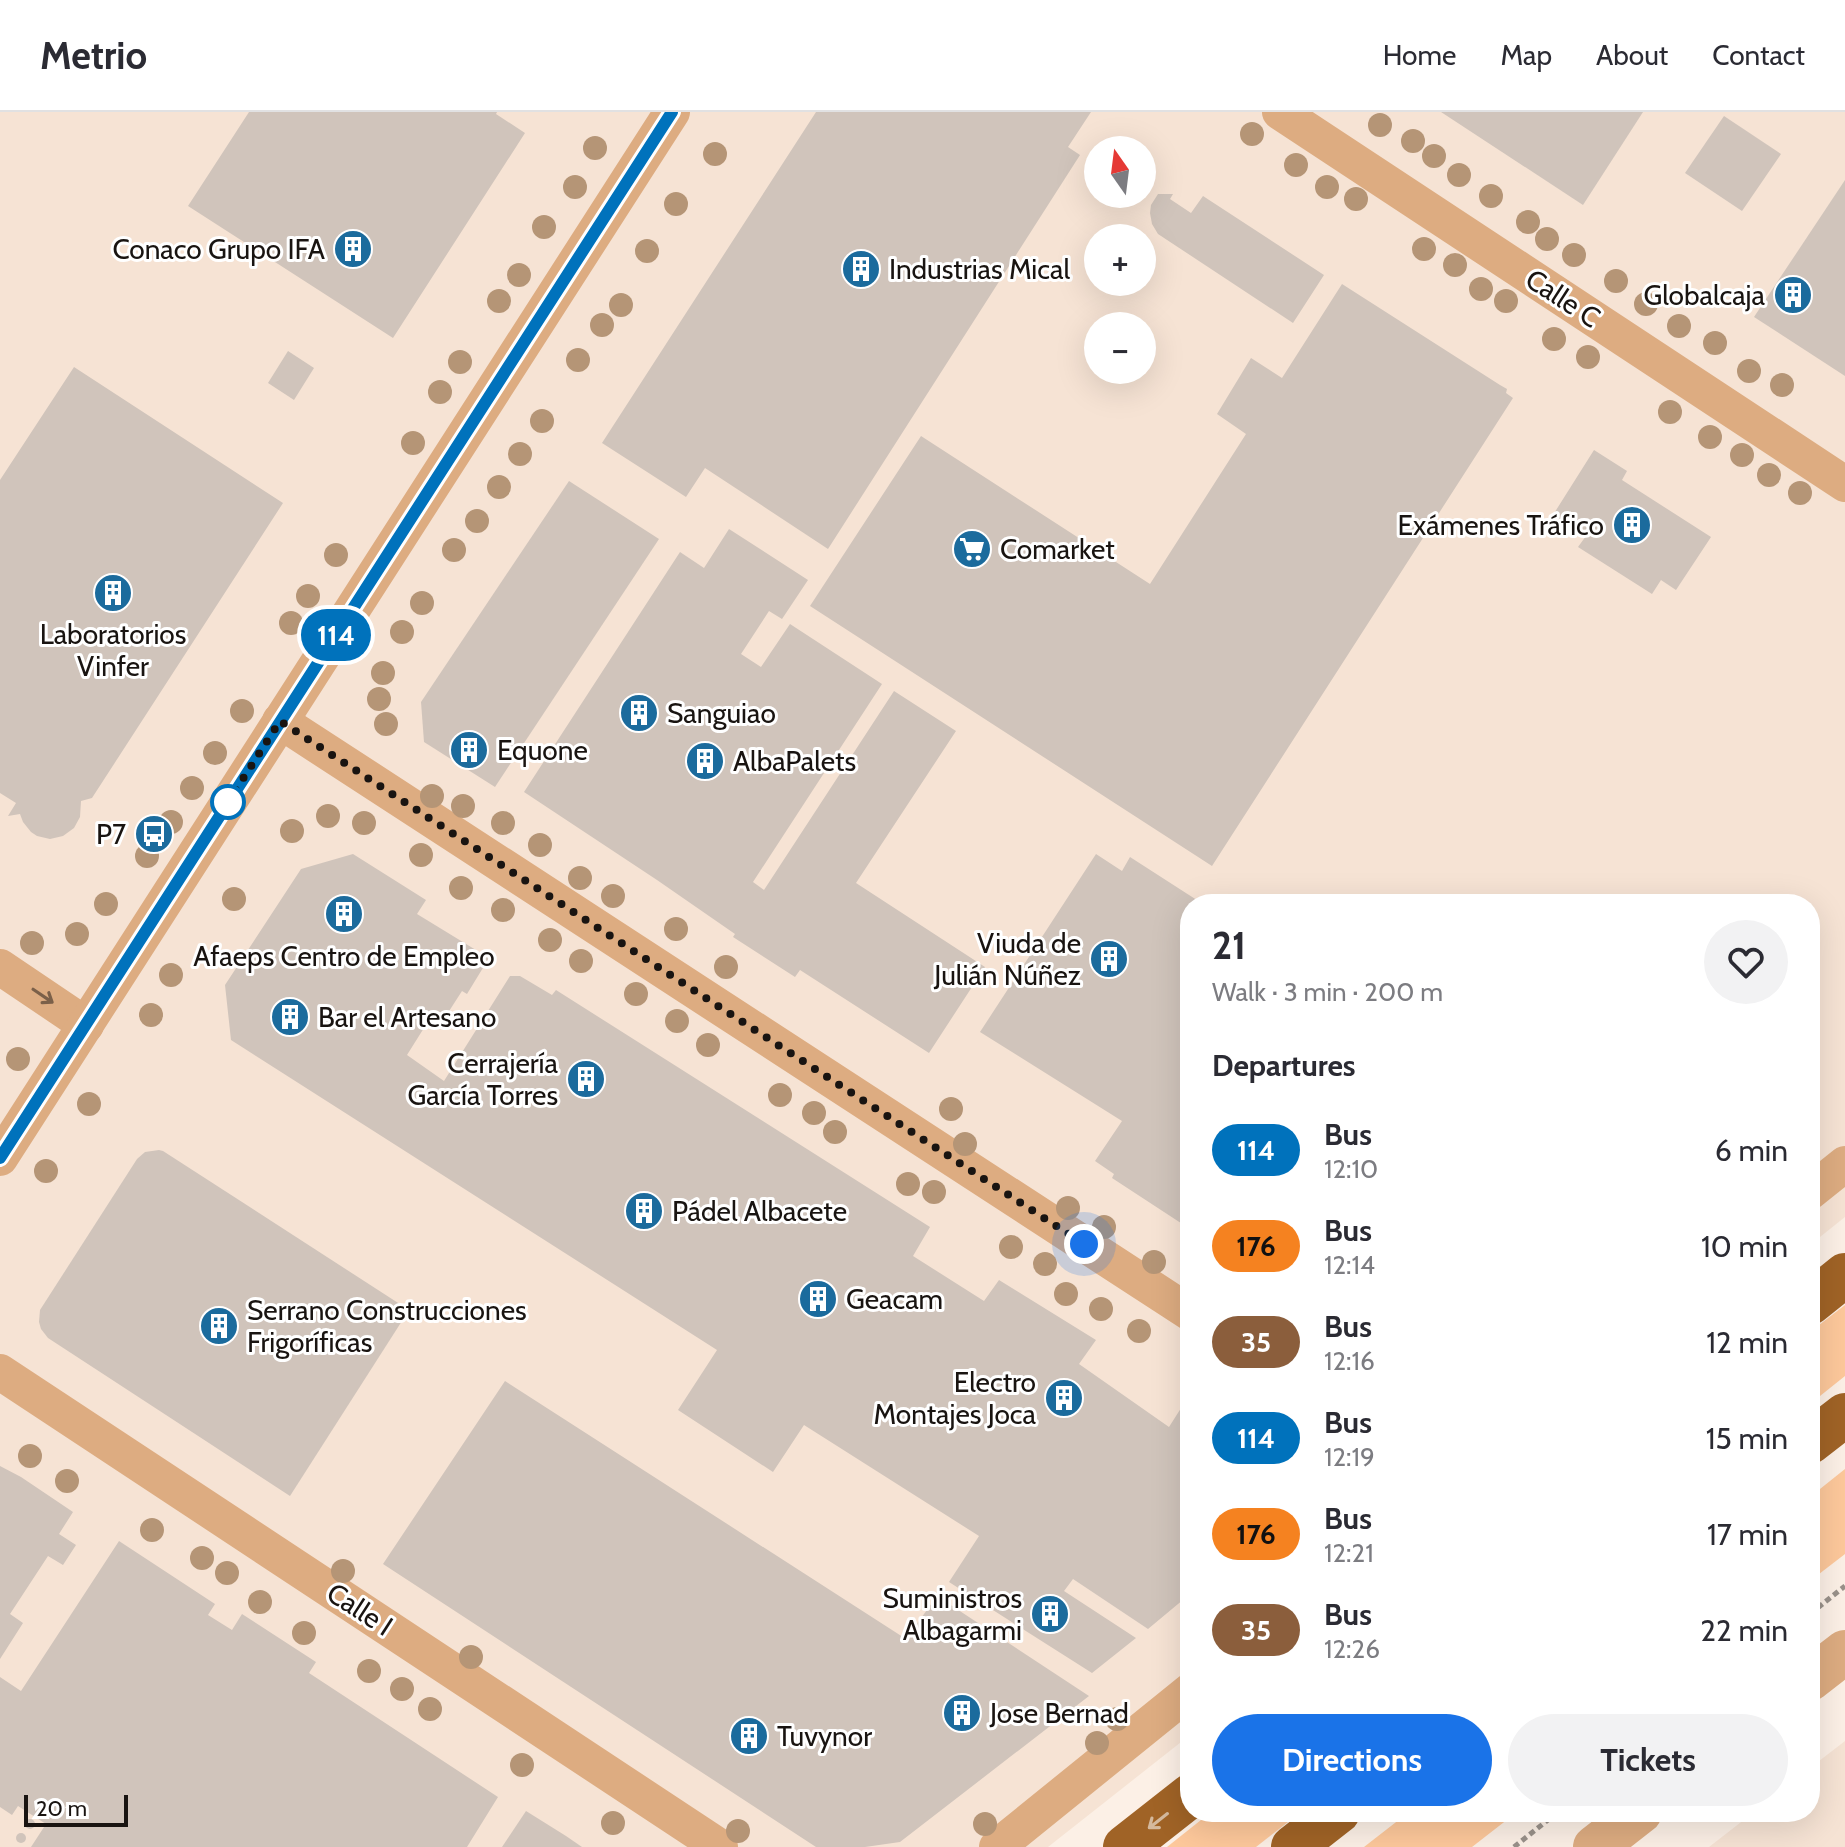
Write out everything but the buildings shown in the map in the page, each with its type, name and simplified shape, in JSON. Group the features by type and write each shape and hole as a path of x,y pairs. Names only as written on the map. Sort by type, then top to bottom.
{"highway":[{"path":"1820,1295 1845,1275"},
{"path":"1820,1434 1845,1415"},
{"path":"1125,1847 1180,1804"},
{"path":"1293,1847 1325,1822"}],"street":[{"path":"0,1158 672,112"},
{"name":"Calle C","path":"1280,112 1845,484"},
{"path":"280,721 1180,1306"},
{"path":"0,967 86,1025"},
{"path":"1820,1184 1845,1164"},
{"name":"Calle I","path":"0,1372 720,1847"},
{"path":"1820,1671 1845,1652"},
{"path":"997,1847 1180,1699"},
{"path":"1595,1847 1627,1822"}],"path":[{"path":"1820,1606 1845,1586"},
{"path":"1514,1847 1545,1822"}],"shaded area":[{"path":"0,112 1845,112 1845,1217 1820,1237 1820,894 1180,894 1180,1743 1048,1847 0,1847"},
{"path":"1845,1305 1845,1376 1820,1396 1820,1324"},
{"path":"1845,1469 1845,1554 1820,1573 1820,1489"},
{"path":"1845,1741 1845,1847 1709,1847 1741,1822 1820,1822 1820,1760"},
{"path":"1198,1822 1288,1822 1256,1847 1167,1847"},
{"path":"1396,1822 1504,1822 1472,1847 1364,1847"}],"bus line":[{"name":"114","path":"0,1158 672,112"}],"place":[{"name":"Conaco Grupo IFA","path":"353,249"},
{"name":"Industrias Mical","path":"861,269"},
{"name":"Globalcaja","path":"1793,295"},
{"name":"Exámenes Tráfico","path":"1632,525"},
{"name":"Comarket","path":"972,549"},
{"name":"Laboratorios Vinfer","path":"113,593"},
{"name":"Sanguiao","path":"639,713"},
{"name":"Equone","path":"469,750"},
{"name":"AlbaPalets","path":"705,761"},
{"name":"P7","path":"154,834"},
{"name":"Afaeps Centro de Empleo","path":"344,914"},
{"name":"Viuda de Julián Núñez","path":"1109,959"},
{"name":"Bar el Artesano","path":"290,1017"},
{"name":"Cerrajería García Torres","path":"586,1079"},
{"name":"Pádel Albacete","path":"644,1211"},
{"name":"Geacam","path":"818,1299"},
{"name":"Serrano Construcciones Frigoríficas","path":"219,1326"},
{"name":"Electro Montajes Joca","path":"1064,1398"},
{"name":"Suministros Albagarmi","path":"1050,1614"},
{"name":"Jose Bernad","path":"962,1713"},
{"name":"Tuvynor","path":"749,1736"}],"route":[{"path":"228,802 280,721 1084,1244"}]}
